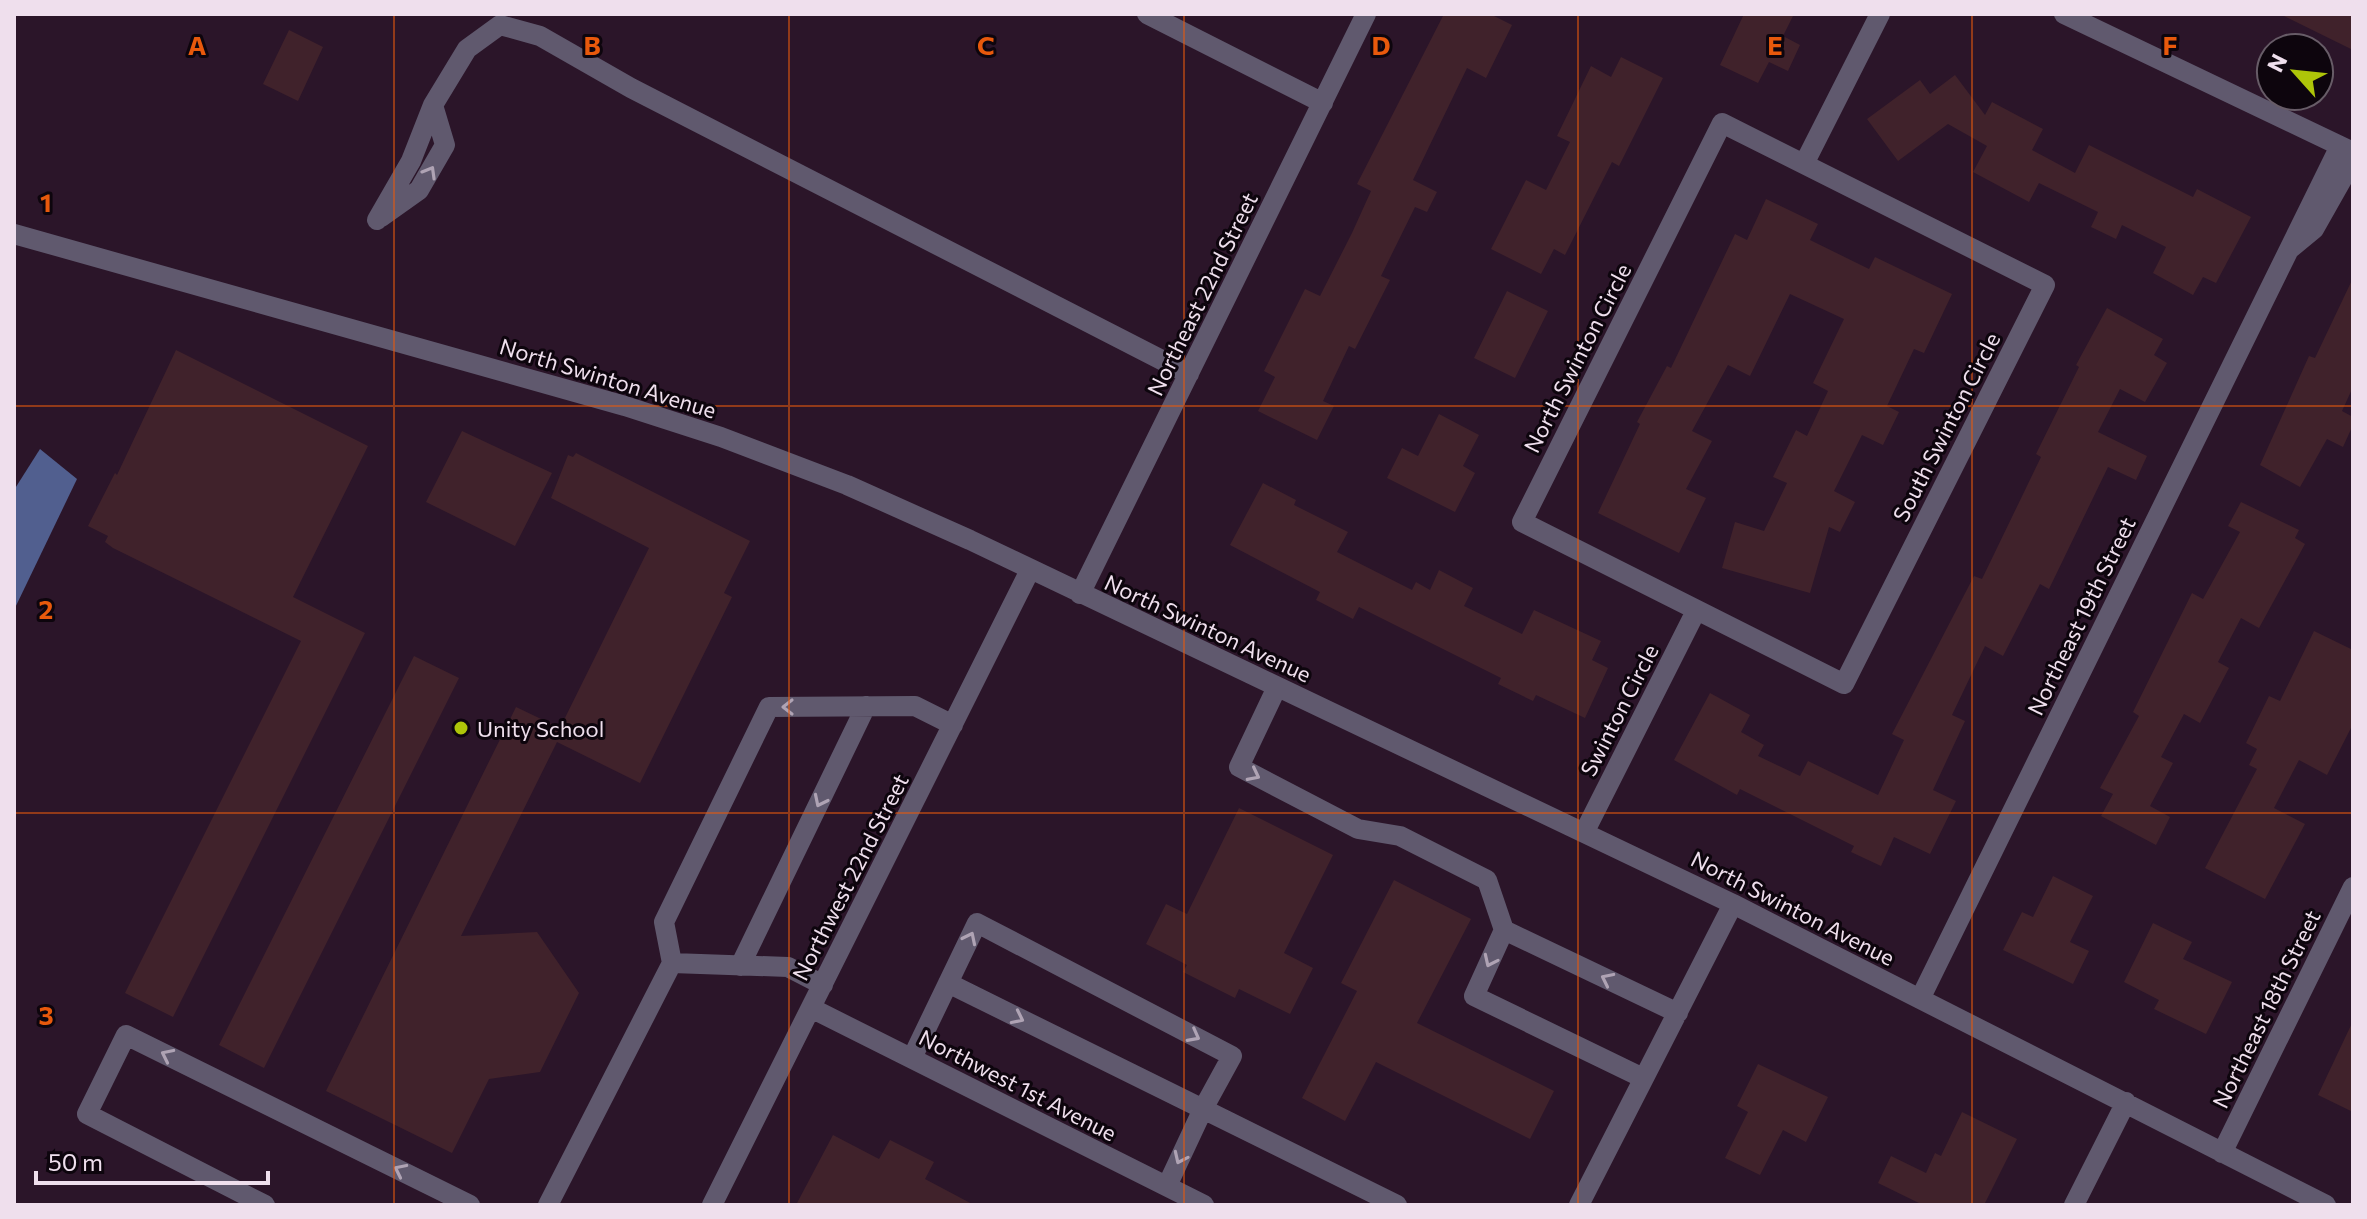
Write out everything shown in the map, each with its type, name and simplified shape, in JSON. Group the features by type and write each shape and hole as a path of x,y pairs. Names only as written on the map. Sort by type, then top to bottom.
{"street":[{"path":"1147,14 1323,103"},
{"name":"Northeast 22nd Street","path":"1080,594 1366,14"},
{"path":"1804,164 1880,14"},
{"path":"2064,14 2349,152"},
{"path":"377,220 419,190 445,145 433,105 467,49 500,25 540,36 631,88 1189,374"},
{"name":"North Swinton Circle","path":"1696,611 1522,522 1722,123 1804,164"},
{"name":"Northeast 19th Street","path":"1920,999 2285,254 2314,229 2349,152"},
{"name":"South Swinton Circle","path":"1696,611 1844,684 2045,285 1804,164"},
{"name":"North Swinton Avenue","path":"14,234 336,322 721,437 847,485 1585,831 2326,1205"},
{"name":"Northwest 22nd Street","path":"712,1205 1030,570"},
{"name":"Swinton Circle","path":"1585,831 1696,611"},
{"path":"1277,687 1239,767 1358,829 1400,836 1487,880 1504,930 1474,996 1643,1078"},
{"path":"740,966 866,706"},
{"path":"548,1205 672,963 664,922 769,707 915,706 953,725"},
{"name":"Northeast 18th Street","path":"2222,1153 2353,887"},
{"path":"1579,1205 1733,904"},
{"path":"912,1058 977,923 1232,1056 1167,1186"},
{"path":"1504,930 1678,1013"},
{"path":"672,963 788,967 823,985"},
{"path":"948,983 1397,1205"},
{"name":"Northwest 1st Avenue","path":"811,1008 1204,1205"},
{"path":"265,1205 87,1114 126,1035 470,1205"},
{"path":"2074,1205 2126,1102"}],"water":[{"path":"40,449 77,479 14,610 14,490"}],"building":[{"path":"1444,14 1490,14 1512,25 1486,78 1467,68 1413,180 1437,192 1427,212 1415,207 1381,276 1390,280 1355,349 1349,346 1323,401 1334,406 1317,440 1258,411 1275,377 1264,371 1305,289 1320,296 1352,233 1371,191 1357,184"},
{"path":"1744,14 1794,14 1783,36 1800,45 1788,71 1769,62 1758,83 1720,65"},
{"path":"2280,14 2353,14 2353,50 2335,41 2335,32 2316,32"},
{"path":"289,30 323,47 298,101 263,84"},
{"path":"1621,57 1663,78 1619,166 1612,162 1565,255 1554,249 1541,274 1491,249 1526,180 1546,190 1570,142 1557,136 1591,66 1611,77"},
{"path":"1955,75 1985,115 1992,102 2043,129 2032,150 2075,173 2089,145 2193,197 2197,189 2251,217 2216,283 2203,277 2193,295 2153,273 2166,247 2122,225 2116,239 2091,227 2098,212 2039,183 2029,202 1973,172 1987,146 1948,124 1898,161 1867,119 1920,80 1930,94"},
{"path":"1766,199 1818,224 1810,240 1869,269 1875,257 1952,294 1924,353 1914,349 1887,406 1899,412 1883,445 1862,435 1834,491 1855,502 1840,532 1829,527 1810,593 1722,568 1735,522 1764,531 1787,483 1773,477 1796,430 1807,436 1828,391 1813,383 1844,319 1790,294 1750,376 1728,365 1692,431 1712,441 1686,489 1706,498 1679,553 1598,513 1640,424 1637,422 1667,366 1671,368 1735,234 1747,240"},
{"path":"2353,278 2353,387 2342,411 2353,417 2353,425 2343,447 2327,439 2300,487 2260,465 2309,356 2315,358"},
{"path":"1507,291 1548,311 1515,378 1474,358"},
{"path":"2107,308 2163,339 2154,355 2167,363 2145,402 2120,389 2098,432 2147,456 2136,480 2108,467 2049,589 2040,584 2003,656 1985,646 1952,715 1965,721 1933,790 1956,801 1930,854 1894,837 1881,866 1851,852 1854,846 1740,789 1737,795 1674,760 1710,693 1750,715 1741,732 1764,745 1758,756 1800,776 1808,761 1878,795 1904,740 1892,734 1974,576 1982,579 2041,457 2036,454 2079,367 2076,365"},
{"path":"176,350 368,446 293,597 365,633 173,1017 125,993 301,641 113,548 105,542 108,536 88,526 115,473 117,475"},
{"path":"1439,414 1479,435 1463,466 1475,473 1455,512 1387,478 1402,448 1418,456"},
{"path":"462,431 552,473 515,546 426,502"},
{"path":"576,453 750,541 724,593 732,597 640,783 557,742 461,936 537,932 579,993 540,1072 489,1079 452,1153 326,1091 516,707 560,728 649,548 551,498 568,455 573,457"},
{"path":"1263,483 1296,500 1294,505 1348,532 1337,552 1412,590 1416,582 1430,590 1439,570 1473,588 1464,606 1522,634 1534,610 1601,641 1592,660 1608,668 1585,718 1536,695 1533,701 1498,684 1501,678 1359,607 1353,619 1316,600 1320,592 1230,545"},
{"path":"2241,502 2299,530 2295,538 2305,544 2259,628 2241,618 2218,662 2229,668 2200,723 2184,714 2161,757 2173,763 2150,806 2170,817 2156,845 2101,816 2113,794 2100,788 2139,716 2133,712 2192,593 2203,599 2240,532 2228,526"},
{"path":"2314,631 2353,650 2353,724 2327,775 2299,760 2274,808 2305,824 2265,899 2205,868 2257,769 2249,765 2257,749 2246,743 2269,696 2280,701"},
{"path":"414,656 459,678 264,1068 219,1045"},
{"path":"1239,808 1333,855 1284,953 1313,968 1290,1014 1239,989 1235,998 1183,972 1187,965 1146,944 1166,904 1187,914"},
{"path":"2053,876 2093,896 2070,942 2089,951 2073,984 2003,950 2022,912 2033,917"},
{"path":"1394,880 1471,919 1417,1023 1554,1091 1530,1139 1376,1062 1345,1121 1302,1098 1357,991 1341,983"},
{"path":"2153,923 2192,942 2183,959 2232,982 2206,1034 2154,1009 2159,1000 2124,982"},
{"path":"2353,1021 2353,1112 2318,1095"},
{"path":"1758,1064 1828,1097 1806,1142 1783,1130 1760,1175 1725,1158 1748,1112 1737,1106"},
{"path":"1962,1112 2017,1139 1984,1205 1923,1205 1878,1183 1891,1156 1926,1173 1935,1153 1941,1156"},
{"path":"833,1135 879,1159 890,1140 934,1162 925,1179 974,1205 796,1205"}],"place":[{"name":"Unity School","path":"461,728"}]}
